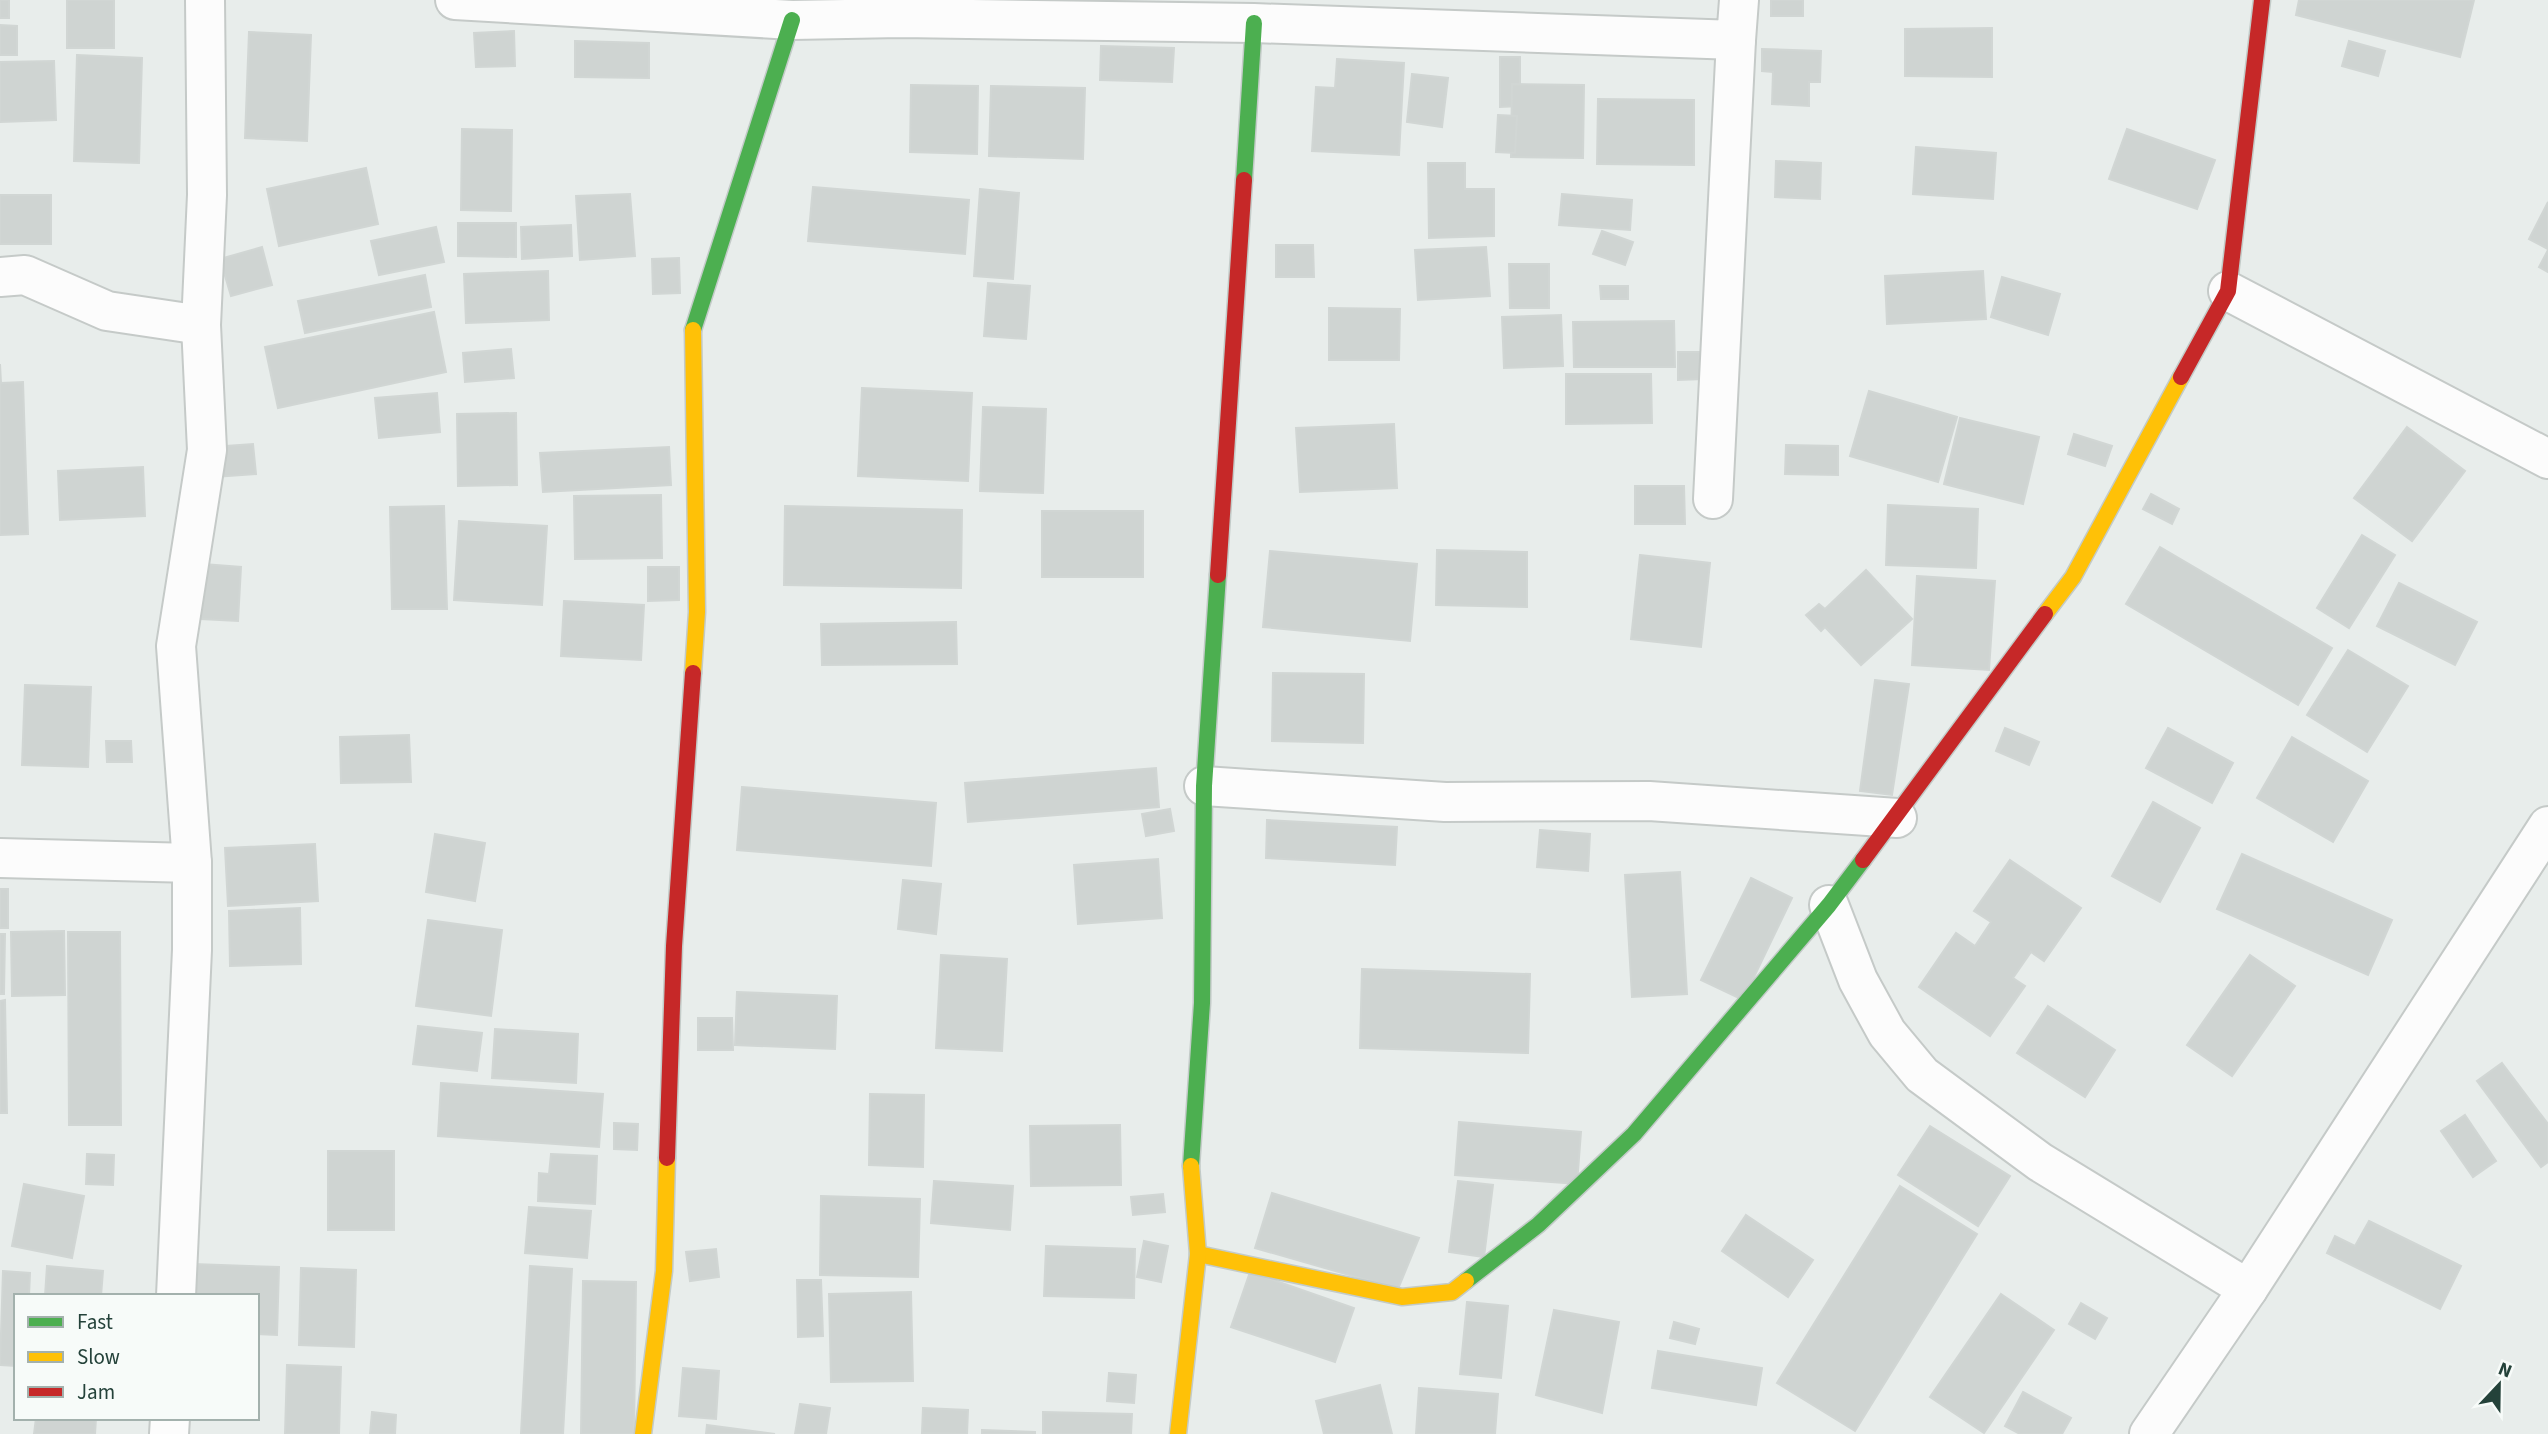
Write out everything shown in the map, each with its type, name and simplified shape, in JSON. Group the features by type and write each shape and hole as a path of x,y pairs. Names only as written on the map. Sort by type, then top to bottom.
{"street":[{"path":"176,1294 192,950 192,863 176,646 207,450 201,325 207,195 205,0"},
{"path":"455,0 792,20 901,18 1254,23 1736,40"},
{"path":"1713,499 1739,0"},
{"path":"1198,1254 1402,1297 1452,1292 1538,1225 1634,1134 1829,905 1897,818 2073,577 2228,291 2262,0"},
{"path":"643,1434 664,1270 674,946 697,612 693,326 792,20"},
{"path":"1178,1434 1198,1254 1190,1178 1202,1003 1204,786 1254,23"},
{"path":"0,277 25,275 107,310 201,325"},
{"path":"2228,291 2548,458"},
{"path":"1204,786 1445,802 1649,802 1897,818"},
{"path":"2149,1434 2248,1289 2548,826"},
{"path":"0,858 192,863"},
{"path":"1829,905 1858,980 1887,1033 1922,1075 2040,1162 2248,1289"}],"building":[{"path":"0,0 9,0 9,18 0,18"},
{"path":"67,0 114,0 114,48 67,48"},
{"path":"1771,0 1803,0 1803,16 1771,16"},
{"path":"2299,0 2474,0 2460,57 2296,15"},
{"path":"0,25 17,26 17,55 0,55"},
{"path":"1992,28 1992,77 1905,76 1905,29"},
{"path":"514,31 515,66 476,67 474,33"},
{"path":"249,32 311,35 307,141 245,138"},
{"path":"575,41 649,43 649,78 575,77"},
{"path":"2349,41 2385,51 2378,76 2342,66"},
{"path":"1101,46 1174,48 1172,82 1100,80"},
{"path":"1762,49 1821,51 1820,82 1809,82 1809,106 1772,104 1773,72 1762,71"},
{"path":"77,55 142,58 139,163 74,161"},
{"path":"1500,57 1520,57 1520,106 1500,107"},
{"path":"1337,59 1404,63 1399,155 1312,151 1316,87 1335,88"},
{"path":"54,61 56,120 0,122 0,62"},
{"path":"1412,74 1448,78 1442,127 1407,122"},
{"path":"1512,84 1584,85 1583,158 1511,157"},
{"path":"911,85 978,86 977,154 910,152"},
{"path":"991,86 1085,88 1083,159 989,156"},
{"path":"1598,99 1694,100 1694,165 1597,164"},
{"path":"1498,115 1517,116 1515,153 1496,152"},
{"path":"462,129 512,130 511,211 461,210"},
{"path":"2127,129 2215,160 2197,209 2109,179"},
{"path":"1916,147 1996,153 1993,199 1913,194"},
{"path":"1776,161 1821,163 1820,199 1775,197"},
{"path":"1428,163 1465,163 1465,189 1494,189 1494,236 1429,238"},
{"path":"366,168 378,224 279,246 267,189"},
{"path":"813,187 969,200 965,254 808,241"},
{"path":"980,189 1019,193 1013,279 974,276"},
{"path":"630,194 635,256 580,260 576,196"},
{"path":"1562,194 1632,200 1630,230 1559,225"},
{"path":"0,195 51,195 51,244 0,244"},
{"path":"2548,202 2548,249 2529,239"},
{"path":"458,223 516,223 516,257 458,256"},
{"path":"571,225 572,256 522,259 521,227"},
{"path":"436,227 444,262 379,275 371,241"},
{"path":"1602,231 1633,242 1625,265 1593,254"},
{"path":"1276,245 1313,245 1314,277 1276,277"},
{"path":"262,247 272,285 231,296 220,259"},
{"path":"1486,247 1490,296 1418,300 1415,250"},
{"path":"2548,250 2548,272 2539,267"},
{"path":"679,258 680,293 653,294 652,259"},
{"path":"1509,264 1549,264 1549,308 1510,308"},
{"path":"548,271 549,320 466,323 464,274"},
{"path":"1983,271 1986,319 1887,324 1885,276"},
{"path":"425,275 431,307 305,333 298,301"},
{"path":"2002,277 2060,294 2048,335 1991,317"},
{"path":"988,283 1030,286 1026,339 984,336"},
{"path":"1600,286 1628,286 1628,299 1601,299"},
{"path":"1329,308 1400,309 1399,360 1329,360"},
{"path":"434,312 446,372 278,408 265,347"},
{"path":"1561,315 1563,366 1504,368 1502,317"},
{"path":"1674,321 1675,367 1574,367 1573,322"},
{"path":"511,349 514,378 465,382 463,353"},
{"path":"1678,352 1704,352 1704,379 1678,380"},
{"path":"0,364 1,383 23,382 28,534 0,535"},
{"path":"1566,374 1651,374 1652,423 1566,424"},
{"path":"862,388 972,393 968,481 858,476"},
{"path":"1869,391 1957,417 1938,482 1850,456"},
{"path":"437,393 440,432 379,438 375,398"},
{"path":"983,407 1046,409 1043,493 980,491"},
{"path":"516,413 517,485 458,486 457,414"},
{"path":"1960,418 2039,437 2023,504 1944,484"},
{"path":"1394,424 1397,488 1300,492 1296,428"},
{"path":"2407,427 2465,471 2412,541 2354,498"},
{"path":"2074,434 2112,446 2105,466 2068,454"},
{"path":"253,444 256,474 215,477 212,447"},
{"path":"1786,445 1838,446 1838,475 1785,474"},
{"path":"669,447 671,485 543,492 540,453"},
{"path":"143,467 145,516 60,520 58,471"},
{"path":"1635,486 1684,486 1685,524 1635,524"},
{"path":"2151,494 2179,509 2172,524 2143,509"},
{"path":"661,495 662,558 575,559 574,496"},
{"path":"1888,505 1978,509 1976,568 1886,565"},
{"path":"444,506 447,609 392,609 390,507"},
{"path":"785,506 962,510 961,588 784,585"},
{"path":"1042,511 1143,511 1143,577 1042,577"},
{"path":"459,521 547,526 542,605 454,600"},
{"path":"2362,535 2395,555 2349,628 2317,608"},
{"path":"2160,547 2332,648 2298,705 2126,604"},
{"path":"1437,550 1527,552 1527,607 1436,605"},
{"path":"1270,551 1417,564 1410,641 1263,627"},
{"path":"1640,555 1710,563 1701,647 1631,639"},
{"path":"203,564 241,567 238,621 201,619"},
{"path":"648,567 679,567 679,600 648,601"},
{"path":"1866,570 1912,619 1861,665 1825,627 1821,631 1806,615 1819,604 1825,609"},
{"path":"1917,576 1995,581 1989,670 1912,665"},
{"path":"2399,583 2477,622 2455,665 2377,626"},
{"path":"564,601 644,605 641,660 561,656"},
{"path":"956,622 957,664 822,665 821,624"},
{"path":"2348,650 2408,686 2367,752 2307,715"},
{"path":"1273,673 1364,674 1363,743 1272,741"},
{"path":"1875,680 1909,684 1892,795 1860,791"},
{"path":"25,685 91,687 88,767 22,765"},
{"path":"2005,728 2039,742 2029,765 1996,751"},
{"path":"2168,728 2233,763 2212,803 2146,768"},
{"path":"409,735 411,782 341,783 340,737"},
{"path":"2292,737 2368,781 2333,842 2257,798"},
{"path":"106,741 131,741 132,762 107,762"},
{"path":"1156,768 1159,807 968,822 965,783"},
{"path":"742,787 936,803 931,866 737,850"},
{"path":"2153,802 2200,828 2160,902 2112,876"},
{"path":"1170,809 1174,831 1146,836 1142,814"},
{"path":"1267,820 1397,827 1395,865 1266,858"},
{"path":"1540,830 1590,834 1588,871 1537,867"},
{"path":"435,834 485,843 475,901 426,892"},
{"path":"315,844 318,901 228,906 225,848"},
{"path":"2242,854 2392,920 2368,975 2217,909"},
{"path":"1158,859 1162,918 1078,924 1074,865"},
{"path":"2010,860 2081,908 2044,961 2031,952 2013,978 2025,986 1990,1036 1919,987 1956,933 1975,946 1991,922 1974,911"},
{"path":"1680,872 1687,994 1632,997 1625,875"},
{"path":"1751,878 1792,898 1743,1000 1701,980"},
{"path":"903,880 941,884 936,934 898,929"},
{"path":"0,889 8,889 8,928 0,928"},
{"path":"300,908 301,964 230,966 229,911"},
{"path":"428,920 502,930 491,1016 416,1006"},
{"path":"64,931 65,995 12,996 11,932"},
{"path":"68,932 120,932 121,1125 69,1125"},
{"path":"0,934 5,934 4,994 0,994"},
{"path":"941,955 1007,959 1002,1051 936,1048"},
{"path":"2250,955 2295,986 2232,1076 2187,1045"},
{"path":"1362,969 1530,974 1528,1053 1360,1048"},
{"path":"737,992 837,996 835,1049 735,1045"},
{"path":"5,1000 7,1113 0,1113 0,1001"},
{"path":"2048,1006 2115,1050 2085,1097 2017,1053"},
{"path":"698,1018 732,1018 733,1050 698,1050"},
{"path":"418,1026 482,1033 477,1071 413,1064"},
{"path":"495,1029 578,1034 576,1083 492,1078"},
{"path":"2502,1063 2548,1124 2548,1162 2541,1167 2477,1081"},
{"path":"441,1083 603,1094 599,1147 438,1136"},
{"path":"870,1094 924,1095 923,1167 869,1165"},
{"path":"2465,1115 2496,1161 2473,1177 2441,1131"},
{"path":"1459,1122 1581,1132 1577,1184 1455,1175"},
{"path":"614,1123 638,1124 637,1150 614,1149"},
{"path":"1120,1125 1121,1185 1031,1186 1030,1126"},
{"path":"1930,1126 2010,1176 1978,1226 1898,1175"},
{"path":"328,1151 394,1151 394,1230 328,1230"},
{"path":"87,1154 114,1155 113,1185 86,1184"},
{"path":"551,1154 597,1156 595,1204 538,1201 539,1173 549,1174"},
{"path":"934,1181 1013,1186 1010,1230 931,1223"},
{"path":"1458,1181 1493,1185 1484,1257 1449,1252"},
{"path":"24,1184 84,1196 72,1258 12,1246"},
{"path":"1900,1186 1977,1234 1855,1431 1777,1383"},
{"path":"1272,1193 1419,1238 1398,1289 1255,1248"},
{"path":"1163,1194 1165,1212 1133,1215 1131,1197"},
{"path":"821,1196 920,1199 918,1277 820,1275"},
{"path":"529,1207 591,1211 587,1258 525,1253"},
{"path":"1746,1215 1813,1260 1788,1297 1722,1251"},
{"path":"2369,1221 2461,1266 2440,1309 2327,1253 2335,1236 2355,1246"},
{"path":"1144,1241 1168,1246 1161,1282 1137,1277"},
{"path":"1046,1246 1135,1249 1134,1298 1044,1296"},
{"path":"716,1249 719,1277 690,1281 686,1252"},
{"path":"193,1264 279,1267 277,1335 259,1334 259,1294 192,1294"},
{"path":"47,1266 103,1271 101,1294 45,1294"},
{"path":"530,1266 572,1269 563,1434 521,1434"},
{"path":"301,1268 356,1270 354,1347 299,1345"},
{"path":"3,1271 30,1273 29,1294 14,1294 14,1366 0,1365"},
{"path":"1250,1272 1354,1308 1335,1362 1231,1327"},
{"path":"797,1280 821,1280 823,1336 798,1337"},
{"path":"583,1281 636,1282 634,1434 581,1434"},
{"path":"911,1292 913,1381 831,1382 829,1294"},
{"path":"2001,1294 2054,1330 1984,1433 1930,1397"},
{"path":"1467,1302 1508,1306 1501,1378 1460,1374"},
{"path":"2081,1303 2107,1318 2095,1339 2069,1324"},
{"path":"1554,1310 1619,1322 1602,1413 1536,1395"},
{"path":"1674,1322 1699,1329 1695,1344 1670,1338"},
{"path":"1658,1351 1762,1368 1756,1405 1652,1388"},
{"path":"287,1365 341,1367 339,1434 285,1434"},
{"path":"683,1368 719,1371 716,1419 679,1416"},
{"path":"1109,1373 1136,1375 1134,1403 1107,1401"},
{"path":"1380,1385 1392,1434 1324,1434 1316,1401"},
{"path":"1419,1388 1498,1394 1495,1434 1416,1434"},
{"path":"2023,1392 2071,1418 2062,1434 2020,1434 2005,1426"},
{"path":"800,1404 830,1408 826,1434 795,1434"},
{"path":"923,1408 968,1410 967,1434 922,1433"},
{"path":"372,1412 396,1415 395,1434 370,1434"},
{"path":"1043,1412 1132,1414 1131,1434 1043,1434"},
{"path":"36,1420 96,1420 95,1434 34,1434"},
{"path":"707,1425 775,1434 706,1434"},
{"path":"982,1430 1035,1432 1035,1434 982,1434"}],"traffic: fast":[{"path":"693,330 792,20"},
{"path":"1244,180 1254,23"},
{"path":"1191,1166 1202,1003 1204,786 1218,575"},
{"path":"1466,1281 1538,1225 1634,1134 1829,905 1863,860"}],"traffic: slow":[{"path":"693,330 697,612 693,673"},
{"path":"2045,614 2073,577 2181,377"},
{"path":"643,1434 664,1271 667,1158"},
{"path":"1178,1434 1198,1254 1191,1166"},
{"path":"1198,1254 1402,1297 1452,1292 1466,1281"}],"traffic: jam":[{"path":"2181,377 2228,291 2262,0"},
{"path":"1218,575 1244,180"},
{"path":"1863,860 2045,614"},
{"path":"667,1158 674,946 693,673"}]}
